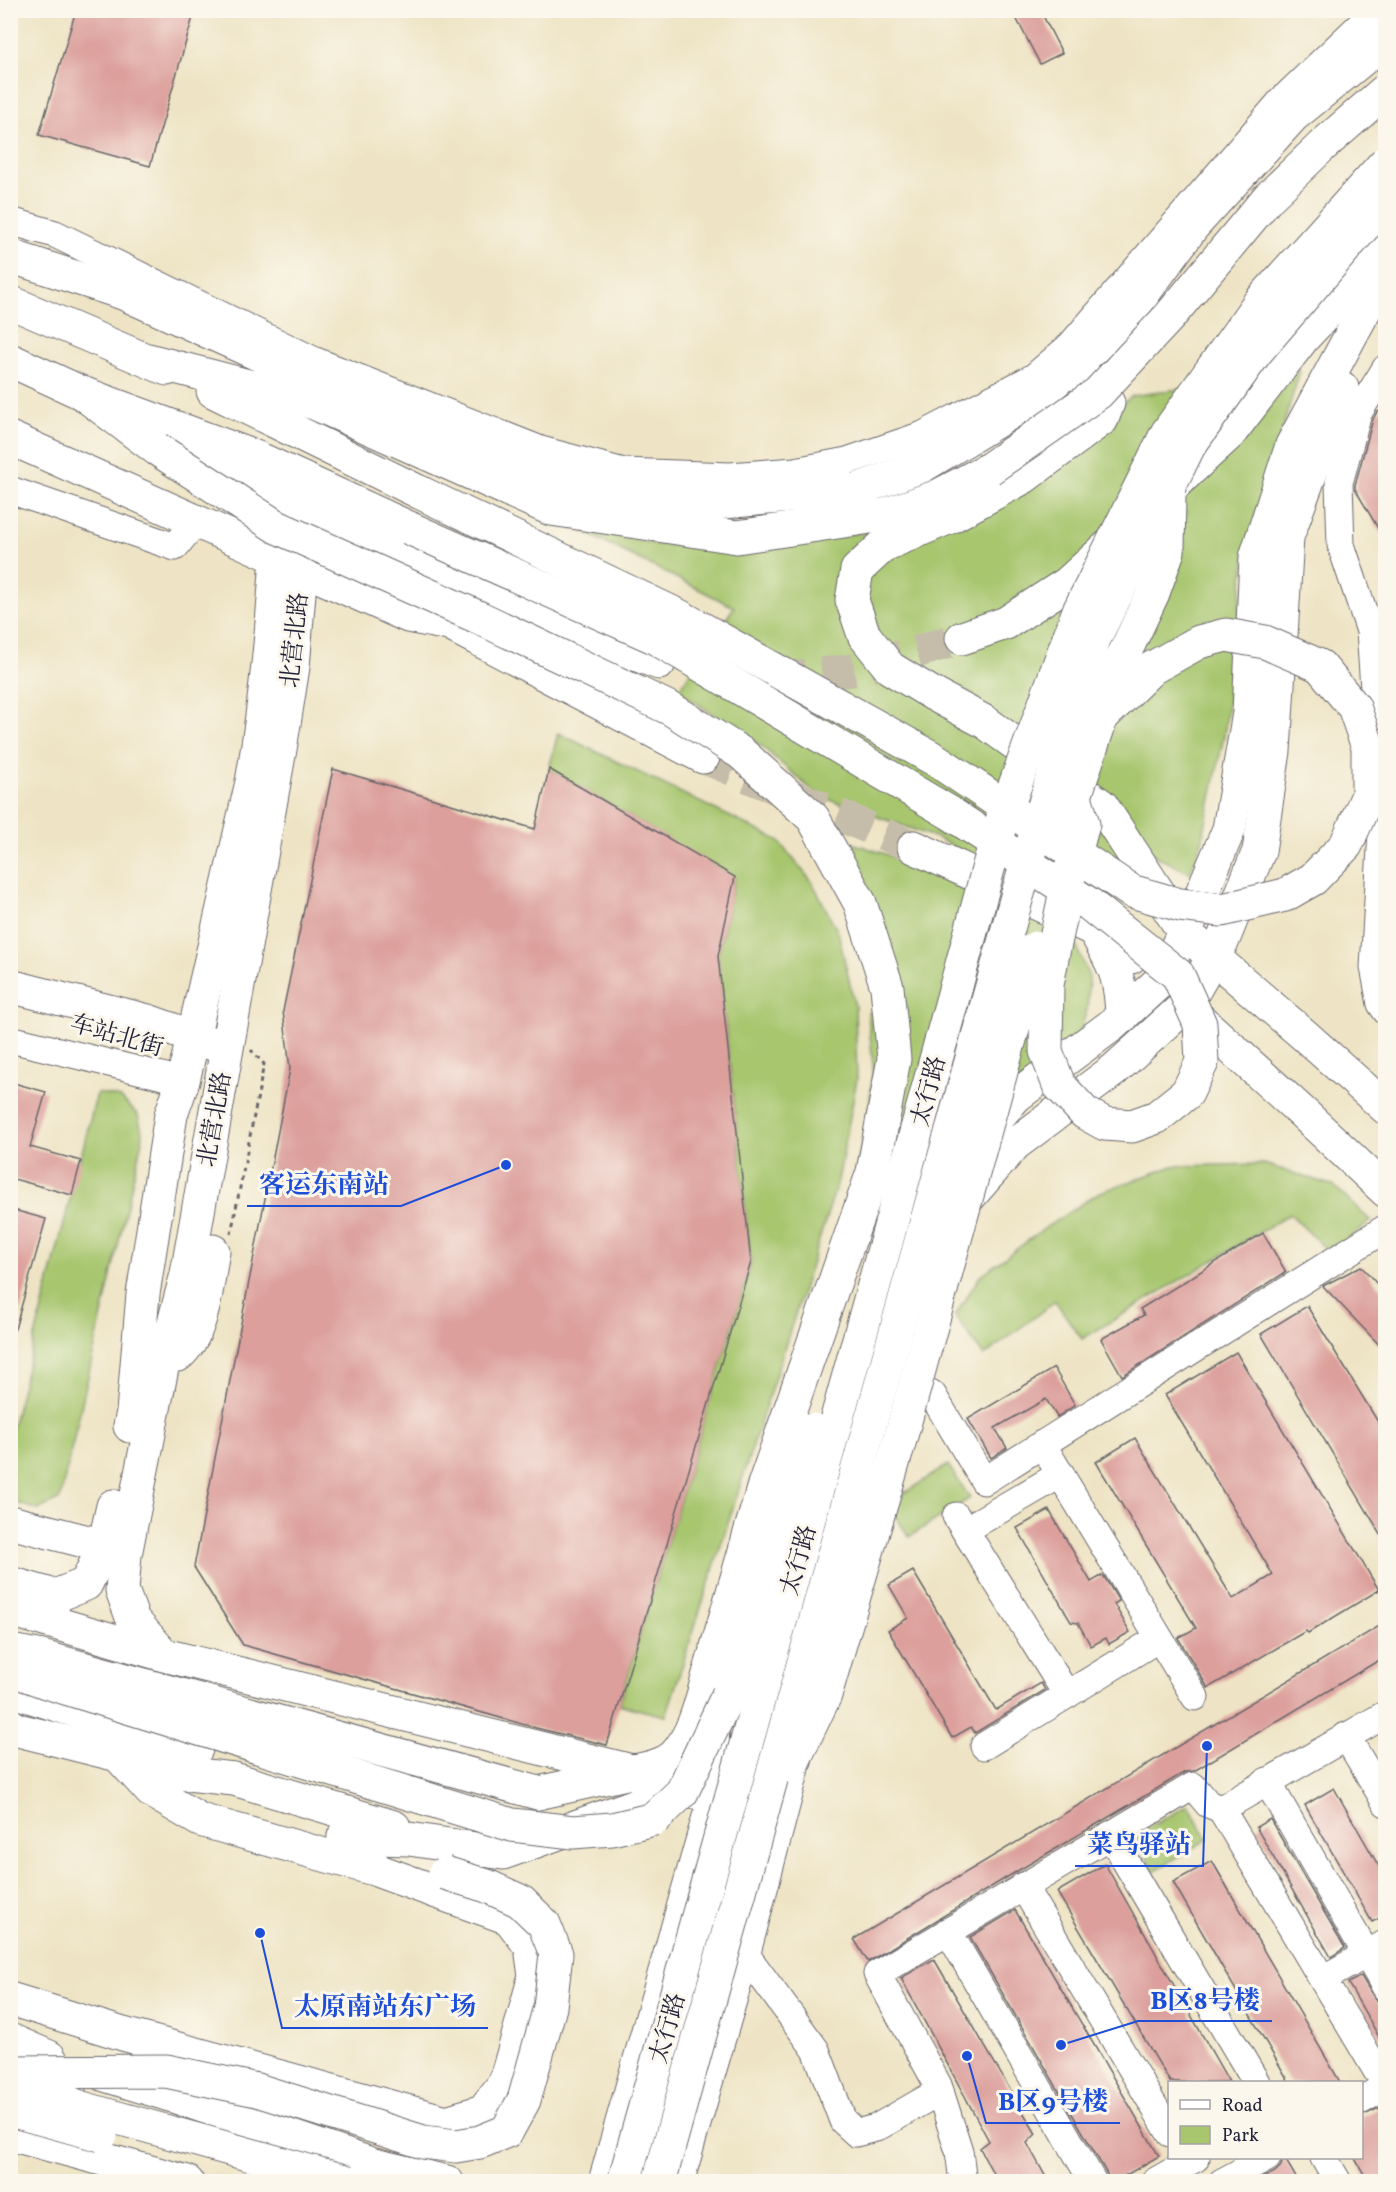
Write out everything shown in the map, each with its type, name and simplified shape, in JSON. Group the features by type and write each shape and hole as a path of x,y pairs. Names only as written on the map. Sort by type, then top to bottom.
{"main road":[{"path":"10,256 123,293 304,375 558,479 633,496 701,504 856,490 922,466 1038,396 1121,324 1193,226 1293,116 1386,40"},
{"path":"148,360 314,403 551,509 737,537 884,515 938,496 989,469 1098,393 1169,317 1268,198 1322,146 1386,90"},
{"name":"太行路","path":"624,2181 999,829 1078,613 1167,433 1259,303 1386,162"},
{"name":"太行路","path":"659,2181 1003,946 1094,639 1189,446 1256,352 1364,226 1386,207"},
{"path":"962,638 1006,623 1068,583 1230,433 1303,338 1386,250"},
{"path":"605,2181 795,1514 907,1222 1016,1096 1122,1017 1159,982 1184,932 1229,829 1249,713 1256,557 1292,445 1386,270"},
{"path":"10,302 148,360 679,616 936,760 1131,891 1180,905 1222,910 1286,895 1313,879 1346,845 1368,795 1368,747 1354,707 1320,666 1265,642 1226,635 1199,642 1152,668 1101,718"},
{"path":"677,2181 744,1952 898,1377 915,1300 948,1221 1015,1144 1114,1070 1185,1006 1223,940 1259,851 1274,750 1287,537 1340,392 1386,307"},
{"path":"10,360 82,393 255,457 654,637 950,813 1020,858 1029,865 1059,884 1069,891 1089,904 1178,975 1200,1024 1202,1062 1187,1093 1157,1117 1132,1126 1105,1124 1085,1113 1059,1085 1046,1051 1047,985 1065,897 1067,886 1083,824 1075,796"},
{"path":"1053,383 1079,377 1096,383 1108,403 1102,419 1024,477 950,517 884,544 857,570 852,600 864,635 890,668 986,722 1102,806 1184,932 1382,1105"},
{"path":"82,393 157,449 277,527 480,618 671,709 741,753 813,818 860,903 887,987 894,1059 873,1173 764,1485 696,1721 675,1756 650,1768 639,1804 503,1853 449,1859 344,1837 244,1810"},
{"path":"10,438 408,616 449,624 703,758"},
{"path":"157,449 292,504 567,628 659,663"},
{"path":"754,1843 825,1695 903,1432 1035,950 1065,824 1119,665 1154,593 1168,551 1169,488"},
{"name":"北营北路","path":"164,1655 133,1620 122,1590 125,1555 162,1368 187,1274 280,749 299,610 289,563"},
{"name":"北营北路","path":"52,1608 86,1584 104,1546 133,1412 143,1294 171,1115 188,1058 252,782 268,668 289,563"},
{"path":"914,847 1108,936 1386,1191"},
{"path":"1145,872 1170,879 1190,879 1215,862"},
{"path":"1095,930 1115,967 1121,995 1122,1017"},
{"path":"10,986 148,1021 188,1058"},
{"name":"车站北街","path":"10,1005 188,1058 224,1058"},
{"path":"162,1368 188,1347 203,1309 245,1067 237,1051 224,1058"},
{"path":"171,1115 183,1099 193,1092 207,1100 214,1121"},
{"path":"10,1690 196,1749 547,1851 599,1850 627,1840 654,1819 682,1792 728,1695 776,1535 832,1377 888,1235"},
{"path":"10,1522 104,1546"},
{"path":"10,1584 52,1608 164,1655 646,1776 714,1798"},
{"path":"10,1610 52,1608"},
{"path":"10,1652 38,1656 538,1793 646,1776"},
{"path":"10,1669 512,1825 573,1833 612,1829 654,1819"},
{"path":"710,1671 714,1798 756,1905"},
{"path":"10,1725 18,1730 118,1755 169,1772 234,1779 449,1859 487,1886 520,1901 544,1924 556,1954 546,2019 524,2100 507,2131 480,2142 456,2146 423,2142 257,2090 166,2071 10,2072"},
{"path":"118,1755 196,1749"},
{"path":"10,1999 123,2034 446,2122 483,2111 505,2083 535,1976 531,1947 509,1918 379,1870 200,1820 151,1791 118,1755"},
{"path":"344,1837 379,1870"},
{"path":"10,2040 49,2057 173,2096 374,2165 447,2181"},
{"path":"49,2057 110,2161"},
{"path":"10,2080 82,2108 348,2181"},
{"path":"13,2130 110,2161 187,2181"},
{"path":"13,2130 269,2181"}],"street":[{"path":"10,221 55,234 313,360 541,450 624,472 730,476 795,471 847,460 923,435 1035,378 1070,346 1282,100 1376,10"},
{"path":"1386,368 1358,413 1339,483 1341,545 1370,631 1383,815 1374,968 1380,1004 1386,1011"},
{"path":"10,490 175,547 196,521"},
{"path":"10,1039 188,1058"},
{"path":"898,1377 932,1394 984,1481 1386,1228"},
{"path":"1042,1444 1195,1697"},
{"path":"1061,1474 961,1523 1067,1695"},
{"path":"984,1746 1159,1638"},
{"path":"1221,1809 1386,1714"},
{"path":"1346,1736 1386,1803"},
{"path":"1267,1781 1376,1948 1386,1988"},
{"path":"963,2181 959,2151 940,2091 877,1974 1193,1786 1208,1804 1221,1809 1323,1979 1376,2081 1363,2099"},
{"path":"1110,1835 1255,2081"},
{"path":"1023,1887 1168,2130"},
{"path":"948,1931 1093,2181"},
{"path":"1323,1979 1376,1948"},
{"path":"744,1952 816,2050 843,2121 856,2133 876,2128 940,2091"},
{"path":"1227,2180 1264,2159"},
{"path":"1325,2159 1338,2181"},
{"path":"1154,2181 1191,2165"}],"green space":[{"path":"1300,371 1247,544 1224,736 1202,841 1190,873 1137,847 1096,922 937,838 819,796 760,745 678,691 734,607 573,526 656,544 742,550 975,517 1132,396"},
{"path":"558,733 778,840 812,882 838,932 855,1006 857,1079 838,1181 666,1716 619,1705 751,1262 718,956 735,878 549,769"},
{"path":"839,839 948,874 1074,940 1089,977 1087,1010 1071,1060 1011,1088 853,1185 869,1111 873,1066 868,1013 904,1004 882,916"},
{"path":"97,1093 121,1098 138,1115 143,1136 60,1499 38,1510 11,1501 11,1431"},
{"path":"1264,1164 1334,1186 1371,1221 1330,1253 1290,1214 1082,1339 1055,1301 984,1356 955,1316 980,1276 1045,1228 1098,1193 1173,1166"},
{"path":"948,1465 970,1498 909,1537 887,1504"},
{"path":"1188,1805 1208,1839 1154,1871 1134,1836"}],"building":[{"path":"76,10 195,10 150,166 39,135"},
{"path":"1012,10 1040,10 1062,53 1040,64"},
{"path":"1386,409 1386,542 1355,489 1355,485 1373,419 1377,412"},
{"path":"333,769 535,829 549,769 735,877 718,956 751,1262 607,1745 536,1728 243,1645 194,1567 290,1069 283,1011"},
{"path":"10,1082 46,1092 30,1147 81,1161 72,1195 10,1178"},
{"path":"10,1209 46,1219 15,1329 10,1329"},
{"path":"1263,1233 1286,1272 1122,1376 1101,1339 1144,1315 1140,1309"},
{"path":"1361,1266 1386,1294 1386,1352 1323,1286"},
{"path":"1307,1306 1386,1435 1386,1543 1261,1334"},
{"path":"1236,1352 1379,1590 1308,1633 1306,1631 1208,1688 1178,1638 1196,1628 1096,1462 1135,1438 1233,1599 1273,1575 1165,1395"},
{"path":"1054,1368 1075,1405 1057,1417 1046,1399 995,1428 1007,1448 991,1458 968,1419"},
{"path":"1049,1510 1091,1582 1103,1575 1119,1601 1114,1604 1130,1632 1109,1644 1106,1638 1091,1646 1078,1623 1071,1622 1017,1528"},
{"path":"913,1571 996,1710 1041,1683 1045,1690 975,1733 971,1727 952,1738 888,1630 908,1618 889,1585"},
{"path":"1386,1622 1386,1656 1194,1771 1185,1772 1014,1873 868,1962 854,1939"},
{"path":"1334,1788 1386,1879 1386,1915 1372,1922 1305,1805"},
{"path":"1270,1819 1345,1948 1331,1957 1256,1827"},
{"path":"1212,1861 1339,2081 1288,2081 1173,1882"},
{"path":"1105,1864 1228,2081 1169,2081 1057,1892"},
{"path":"1015,1910 1159,2156 1116,2181 1109,2181 970,1937"},
{"path":"934,1959 1036,2134 1027,2143 1048,2181 997,2181 980,2148 989,2141 901,1978"},
{"path":"1361,1976 1373,1996 1379,2002 1386,2004 1386,2049 1348,1983"},
{"path":"1379,2108 1386,2119 1386,2181 1368,2181 1355,2159 1363,2159 1363,2116"},
{"path":"1283,2159 1285,2159 1298,2181 1256,2181 1275,2172 1281,2166"}],"tunnel":[{"path":"773,680 860,669 962,638"},
{"path":"703,757 914,847"}],"place":[{"name":"客运东南站","path":"506,1165"},
{"name":"菜鸟驿站","path":"1207,1746"},
{"name":"太原南站东广场","path":"260,1933"},
{"name":"B区8号楼","path":"1061,2045"},
{"name":"B区9号楼","path":"967,2056"}]}
